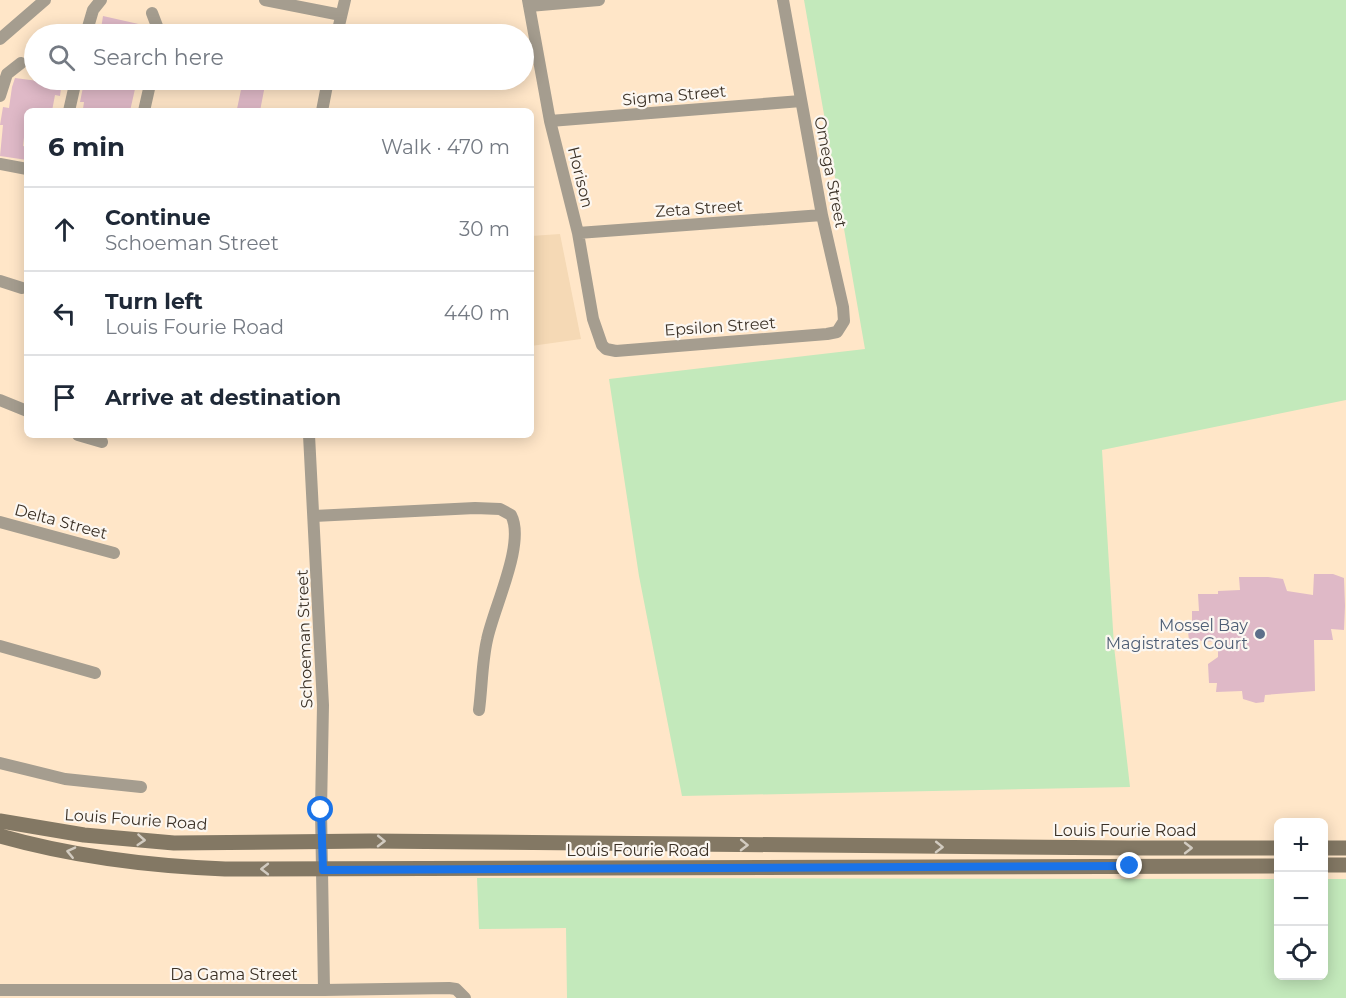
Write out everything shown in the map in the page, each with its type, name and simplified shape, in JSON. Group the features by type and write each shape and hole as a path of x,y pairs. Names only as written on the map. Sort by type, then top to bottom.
{"main road":[{"name":"Louis Fourie Road","path":"0,821 84,835 174,843 322,841 1274,848"},
{"name":"Louis Fourie Road","path":"0,836 89,856 140,863 214,868 323,870 1274,866"},
{"path":"1328,848 1346,848"},
{"path":"1328,866 1346,866"}],"street":[{"path":"0,39 45,0"},
{"path":"89,24 93,10 101,0"},
{"path":"265,0 341,15"},
{"path":"339,24 345,0"},
{"path":"528,3 599,0"},
{"name":"Omega Street","path":"783,2 822,215 843,307 844,321 837,332 827,334"},
{"name":"Horison","path":"528,3 532,24"},
{"path":"152,13 156,24"},
{"name":"Horison","path":"534,35 550,121 578,234 593,319 598,337 606,349 616,351"},
{"path":"0,96 7,74 21,63"},
{"path":"70,108 74,90"},
{"path":"145,108 149,90"},
{"path":"323,108 326,90"},
{"name":"Sigma Street","path":"550,121 801,101"},
{"path":"0,164 24,168"},
{"name":"Zeta Street","path":"578,234 822,215"},
{"path":"0,281 22,288"},
{"name":"Epsilon Street","path":"616,351 827,334"},
{"path":"0,400 24,410"},
{"path":"88,438 102,442"},
{"name":"Schoeman Street","path":"309,438 323,705 324,990"},
{"path":"314,516 475,508 500,509 511,514 515,531 513,552 486,641 479,710"},
{"name":"Delta Street","path":"0,522 114,553"},
{"path":"0,646 95,673"},
{"path":"0,763 65,779 141,787"},
{"name":"Da Gama Street","path":"0,990 449,988 456,989 465,998"}],"shaded area":[{"path":"560,234 581,339 534,346 534,236"}],"green space":[{"path":"804,0 1346,0 1346,400 1102,450 1114,646 1130,787 682,796 639,576 609,379 865,349"},
{"path":"477,878 1274,879 1274,980 1328,980 1328,879 1346,879 1346,998 567,998 566,928 479,929"}],"building":[{"path":"103,16 139,24 102,24"},
{"path":"15,78 24,79 24,90 61,90 60,96 55,95 53,108 24,108 24,160 0,156 3,125 0,125 3,107 9,108"},
{"path":"83,90 135,90 131,108 83,108 84,102 80,102"},
{"path":"241,90 264,90 261,108 237,108"},
{"name":"Mossel Bay Magistrates Court","path":"1314,574 1333,574 1344,578 1345,606 1344,630 1331,629 1333,640 1314,640 1315,691 1265,695 1264,702 1256,703 1243,699 1242,691 1216,692 1217,683 1209,683 1208,664 1218,657 1218,642 1189,640 1187,624 1192,623 1192,611 1199,611 1198,594 1218,594 1218,591 1240,590 1239,577 1268,577 1283,579 1287,591 1313,595"}],"place":[{"name":"Mossel Bay Magistrates Court","path":"1260,634"}],"route":[{"path":"321,810 323,870 1130,866"}]}
